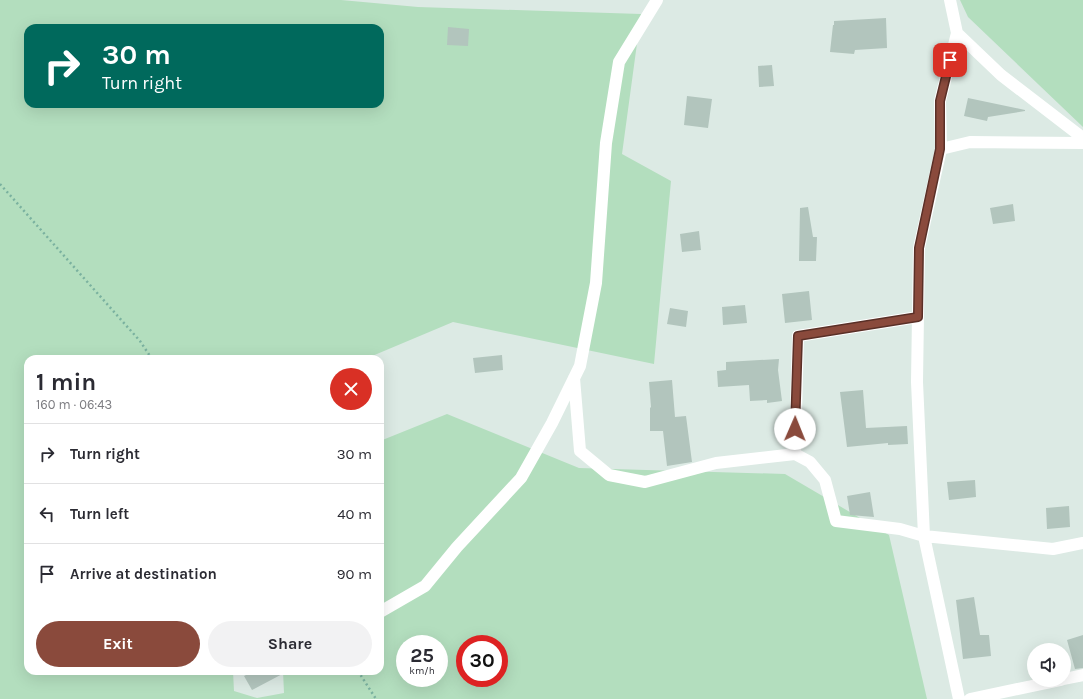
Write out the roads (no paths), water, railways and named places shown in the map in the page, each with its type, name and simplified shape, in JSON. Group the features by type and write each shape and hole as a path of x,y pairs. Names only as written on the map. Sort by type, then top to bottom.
{"street":[{"path":"384,610 425,586 457,546 520,478 552,423 580,366 596,282 606,143 619,62 657,0"},
{"path":"950,0 957,33 940,101 940,149 919,248 916,382 924,536 959,699"},
{"path":"957,33 1001,74 1083,138"},
{"path":"940,149 970,142 1083,143"},
{"path":"795,454 798,336 918,317"},
{"path":"574,378 580,451 610,475 644,482 716,464 795,454 810,462 825,480 836,521 900,529 924,536 1053,549 1083,544"},
{"path":"1071,678 1083,675"},
{"path":"970,699 1027,687"}]}
